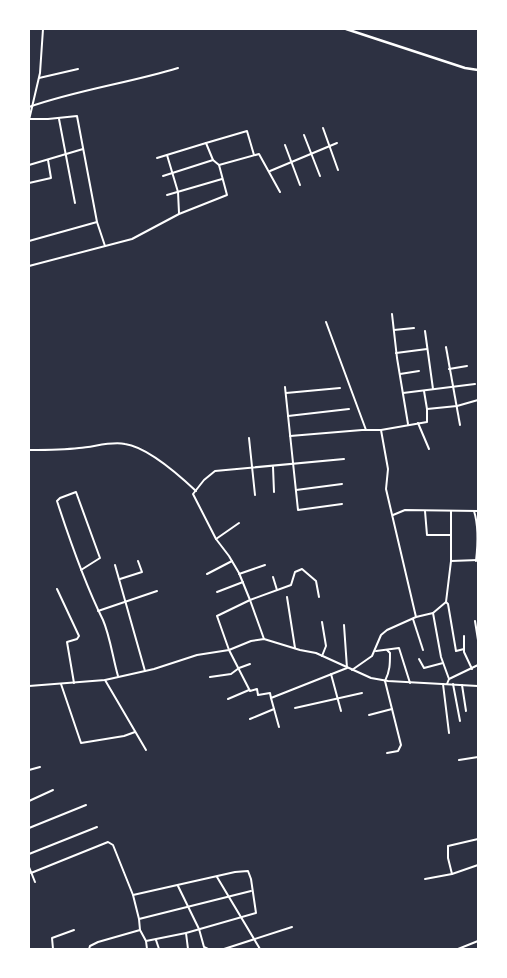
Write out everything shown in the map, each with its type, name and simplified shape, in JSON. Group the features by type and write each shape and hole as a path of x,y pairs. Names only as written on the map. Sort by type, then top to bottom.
{"street":[{"path":"43,29 39,78 29,119 78,116 98,222 105,246"},
{"path":"346,29 465,68 478,70"},
{"path":"29,107 67,95 157,75 178,68"},
{"path":"39,78 78,69"},
{"path":"59,118 74,203"},
{"path":"323,128 338,170"},
{"path":"156,158 247,131 254,155"},
{"path":"304,135 320,176"},
{"path":"29,266 132,239 179,214 227,195 219,166 213,160 206,143"},
{"path":"270,171 337,143"},
{"path":"285,145 300,185"},
{"path":"29,165 83,149"},
{"path":"219,166 259,154 280,192"},
{"path":"167,155 178,192 179,214"},
{"path":"29,183 52,178 48,160"},
{"path":"163,176 213,160"},
{"path":"167,195 222,179"},
{"path":"29,241 98,222"},
{"path":"392,314 396,353 408,424"},
{"path":"326,322 366,430"},
{"path":"394,330 414,328"},
{"path":"425,331 433,390"},
{"path":"446,347 460,425"},
{"path":"396,353 427,349"},
{"path":"449,369 466,366"},
{"path":"400,374 419,371"},
{"path":"402,394 475,384"},
{"path":"285,387 298,510 342,504"},
{"path":"286,394 340,388"},
{"path":"290,436 381,430 427,422 424,391"},
{"path":"427,409 457,406 478,400"},
{"path":"288,416 349,409"},
{"path":"418,423 429,448"},
{"path":"381,430 388,469 386,489 423,650"},
{"path":"249,438 255,495"},
{"path":"29,450 77,449 125,444 138,448 179,474 196,491"},
{"path":"264,639 243,582 232,561 216,539 193,494 215,470 344,459"},
{"path":"273,466 274,492"},
{"path":"296,490 342,484"},
{"path":"81,570 100,558 76,492 57,501 81,570 97,611 103,621 118,676"},
{"path":"393,515 405,510 478,511"},
{"path":"425,511 427,535 451,536"},
{"path":"451,511 451,561 446,602 448,604 456,651 464,649"},
{"path":"451,561 477,560 478,546 474,511"},
{"path":"216,539 239,523"},
{"path":"120,579 142,572 138,561"},
{"path":"207,574 232,561"},
{"path":"114,565 120,579 145,671"},
{"path":"239,574 265,565"},
{"path":"249,690 229,650 217,616 250,600 291,585 295,572 302,569 316,581 319,597"},
{"path":"272,577 277,590"},
{"path":"217,592 243,582"},
{"path":"57,589 79,636 77,639 67,642 74,683"},
{"path":"97,611 157,591"},
{"path":"287,597 295,648"},
{"path":"352,670 372,656 381,635 387,630 414,617 433,613 446,602"},
{"path":"433,613 448,679 446,684"},
{"path":"475,621 478,640"},
{"path":"322,622 326,646 322,656"},
{"path":"344,625 347,668"},
{"path":"464,636 464,649 472,669"},
{"path":"29,686 105,680 145,671 207,652 229,650 264,639 322,656 371,678 410,683 478,686"},
{"path":"375,650 399,648 410,683"},
{"path":"387,650 390,653 390,670 385,681 401,745 398,751 387,753"},
{"path":"419,659 424,668 443,663"},
{"path":"210,677 231,674 239,668 250,664"},
{"path":"448,679 478,666"},
{"path":"271,698 347,668"},
{"path":"331,674 341,710"},
{"path":"105,680 146,750"},
{"path":"61,684 81,743 124,736 135,732"},
{"path":"443,684 449,733"},
{"path":"453,684 460,721"},
{"path":"462,685 466,711"},
{"path":"228,699 249,690 257,689 258,695 270,692 279,727"},
{"path":"295,708 362,694"},
{"path":"250,720 274,709"},
{"path":"369,715 392,709"},
{"path":"459,760 478,757"},
{"path":"29,770 40,767"},
{"path":"29,801 54,790"},
{"path":"29,828 86,806"},
{"path":"29,854 97,826"},
{"path":"452,874 448,858 448,846 478,840"},
{"path":"31,873 108,842 113,845 133,896 140,930 146,941 147,949"},
{"path":"425,879 452,874 478,865"},
{"path":"29,867 35,882"},
{"path":"133,896 248,871 251,879 256,913 186,934 146,941"},
{"path":"217,877 240,919 260,949"},
{"path":"178,886 199,930 204,947 208,949"},
{"path":"139,919 252,891"},
{"path":"224,949 292,927"},
{"path":"53,949 52,938 74,930"},
{"path":"89,949 90,946 98,942 140,930"},
{"path":"186,934 188,949"},
{"path":"156,940 159,949"},
{"path":"458,949 478,941"}]}
